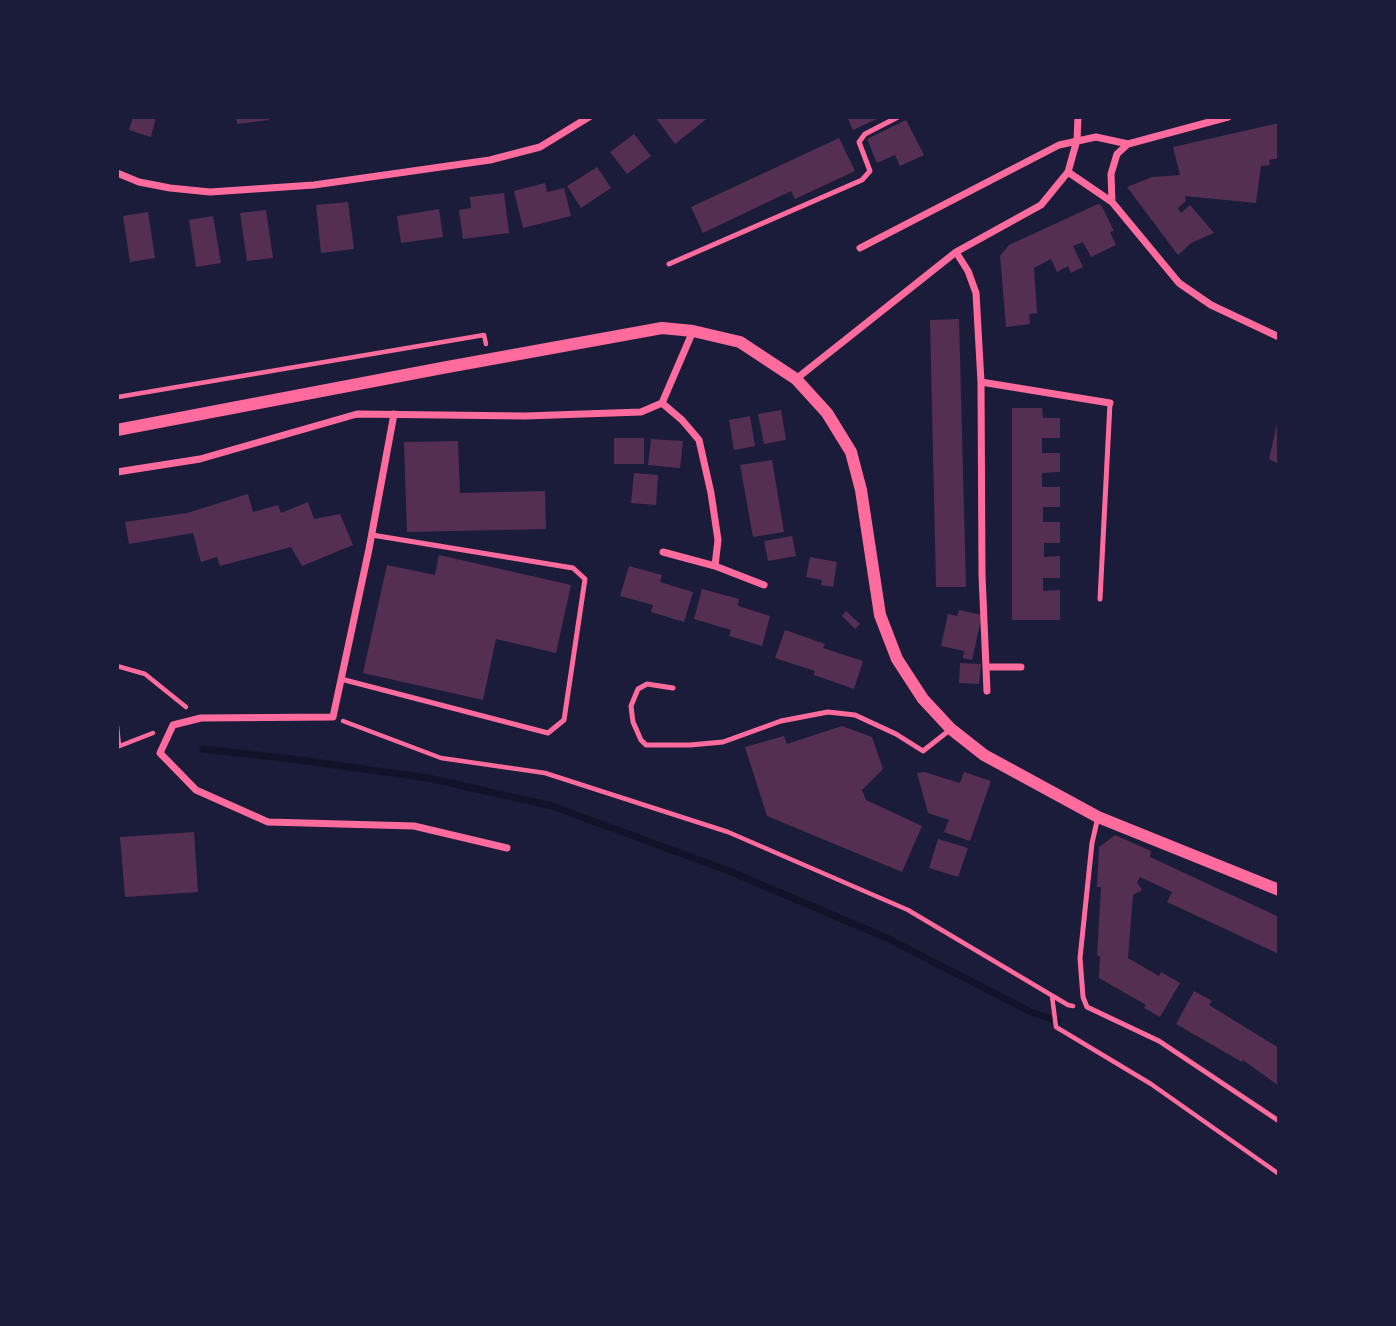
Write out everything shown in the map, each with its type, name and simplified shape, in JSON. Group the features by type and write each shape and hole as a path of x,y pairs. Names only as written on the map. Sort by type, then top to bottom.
{"street":[{"path":"117,173 139,182 210,192 314,185 490,160 540,147 589,117"},
{"path":"796,379 956,252 1041,205 1068,172 1077,140 1078,117"},
{"path":"1112,202 1111,174 1117,154 1128,144 1228,117"},
{"path":"860,248 1059,145 1096,137 1128,144"},
{"path":"1068,172 1112,202 1179,283 1211,305 1279,337"},
{"path":"956,252 968,271 976,293 981,382 982,575 987,691"},
{"path":"117,430 662,328 693,331 740,342 796,379 827,413 850,452 861,490 880,615 897,659 923,699 951,729 984,755 1098,817 1279,890"},
{"path":"117,472 201,459 357,414 525,416 641,412 662,403 693,331"},
{"path":"981,382 1110,403"},
{"path":"662,403 682,419 699,440 718,540 715,566"},
{"path":"394,415 372,535 333,717 201,718 173,725 160,754 196,790 268,822 414,826 507,848"},
{"path":"663,552 715,566 764,585"},
{"path":"986,667 1021,667"}],"lane":[{"path":"668,264 862,180 870,171 859,142 864,134 898,117"},
{"path":"1100,599 1110,403"},
{"path":"341,679 548,733 564,720 585,579 573,568 372,535"},
{"path":"673,688 647,684 638,689 631,706 633,722 646,745 690,746 723,742 781,721 828,712 855,715 896,734 923,751 951,729"},
{"path":"1098,817 1091,843 1080,958 1083,997 1087,1007 1159,1041 1279,1121"}],"path":[{"path":"117,389 118,398 484,335 490,359"},
{"path":"117,666 145,674 201,718"},
{"path":"333,717 440,758 545,773 728,832 908,910 1052,995 1056,1027 1151,1084 1279,1174"},
{"path":"117,726 118,747 173,725"}],"building":[{"path":"133,117 156,117 151,137 129,130"},
{"path":"236,117 268,117 269,120 237,124"},
{"path":"655,117 709,117 675,144"},
{"path":"847,117 881,117 853,130"},
{"path":"906,120 924,155 900,166 895,155 877,163 867,139"},
{"path":"1279,123 1279,158 1269,160 1270,165 1261,166 1256,203 1185,196 1186,201 1178,208 1181,213 1190,205 1214,233 1191,243 1178,255 1127,187 1152,177 1180,175 1173,147"},
{"path":"634,134 651,156 627,174 610,152"},
{"path":"839,138 855,171 795,199 791,191 703,233 691,207"},
{"path":"597,167 611,188 581,208 567,186"},
{"path":"545,183 547,192 564,188 571,216 523,228 514,191"},
{"path":"504,193 509,233 463,239 459,210 471,208 470,197"},
{"path":"348,202 354,249 321,253 316,205"},
{"path":"1098,204 1114,231 1110,232 1116,245 1091,257 1083,242 1073,246 1083,267 1071,273 1068,266 1057,272 1051,259 1034,268 1037,313 1029,314 1030,324 1006,327 1000,256 1009,245"},
{"path":"439,209 443,237 401,243 397,216"},
{"path":"266,210 273,258 247,261 240,213"},
{"path":"148,212 155,258 130,262 123,216"},
{"path":"213,216 221,263 196,267 189,220"},
{"path":"959,319 966,587 936,587 930,320"},
{"path":"1012,408 1042,408 1043,418 1060,418 1060,438 1042,438 1042,453 1060,453 1060,472 1042,473 1042,487 1060,487 1060,507 1043,507 1043,522 1060,522 1060,543 1044,543 1044,557 1060,556 1060,578 1043,578 1043,591 1060,590 1060,620 1012,620"},
{"path":"781,410 786,440 764,444 758,414"},
{"path":"750,416 755,446 734,450 729,420"},
{"path":"1279,420 1279,464 1269,459"},
{"path":"614,438 644,438 644,464 614,464"},
{"path":"651,439 683,441 680,468 648,465"},
{"path":"458,441 460,493 545,491 546,529 407,532 404,442"},
{"path":"772,460 784,532 753,537 740,465"},
{"path":"634,473 658,475 656,505 631,503"},
{"path":"248,494 253,512 278,505 281,513 308,502 314,519 340,514 353,545 302,566 291,547 220,566 217,557 201,562 193,533 129,544 125,522 187,513"},
{"path":"792,536 796,556 768,561 764,541"},
{"path":"439,555 571,585 556,653 496,639 483,700 363,673 387,565 435,575"},
{"path":"810,557 837,562 833,587 821,585 822,580 806,577"},
{"path":"629,566 662,575 660,582 693,592 684,622 651,612 653,605 620,596"},
{"path":"702,589 739,599 738,606 770,616 762,646 729,636 731,630 694,619"},
{"path":"959,610 982,615 972,660 963,658 964,651 941,646 948,614 957,616"},
{"path":"846,611 860,624 855,629 842,616"},
{"path":"785,630 825,644 823,648 863,661 854,689 814,675 815,671 775,658"},
{"path":"960,663 981,664 979,684 959,683"},
{"path":"842,726 872,737 883,769 862,790 866,800 922,826 902,872 767,816 745,747 784,736 787,744"},
{"path":"924,772 960,783 964,772 991,781 970,841 944,832 949,820 928,813 917,773"},
{"path":"194,832 198,892 125,897 120,837"},
{"path":"1115,835 1151,851 1150,857 1279,917 1279,954 1167,902 1172,892 1140,877 1137,882 1142,890 1133,895 1128,958 1159,976 1161,972 1180,983 1160,1017 1144,1008 1146,1005 1099,978 1099,847"},
{"path":"938,839 968,848 958,877 929,868"},
{"path":"1194,991 1212,1001 1209,1005 1279,1048 1279,1086 1243,1060 1242,1062 1176,1024"}],"waterway":[{"path":"203,749 428,778 552,806 729,871 887,938 1031,1012 1058,1021"}]}
